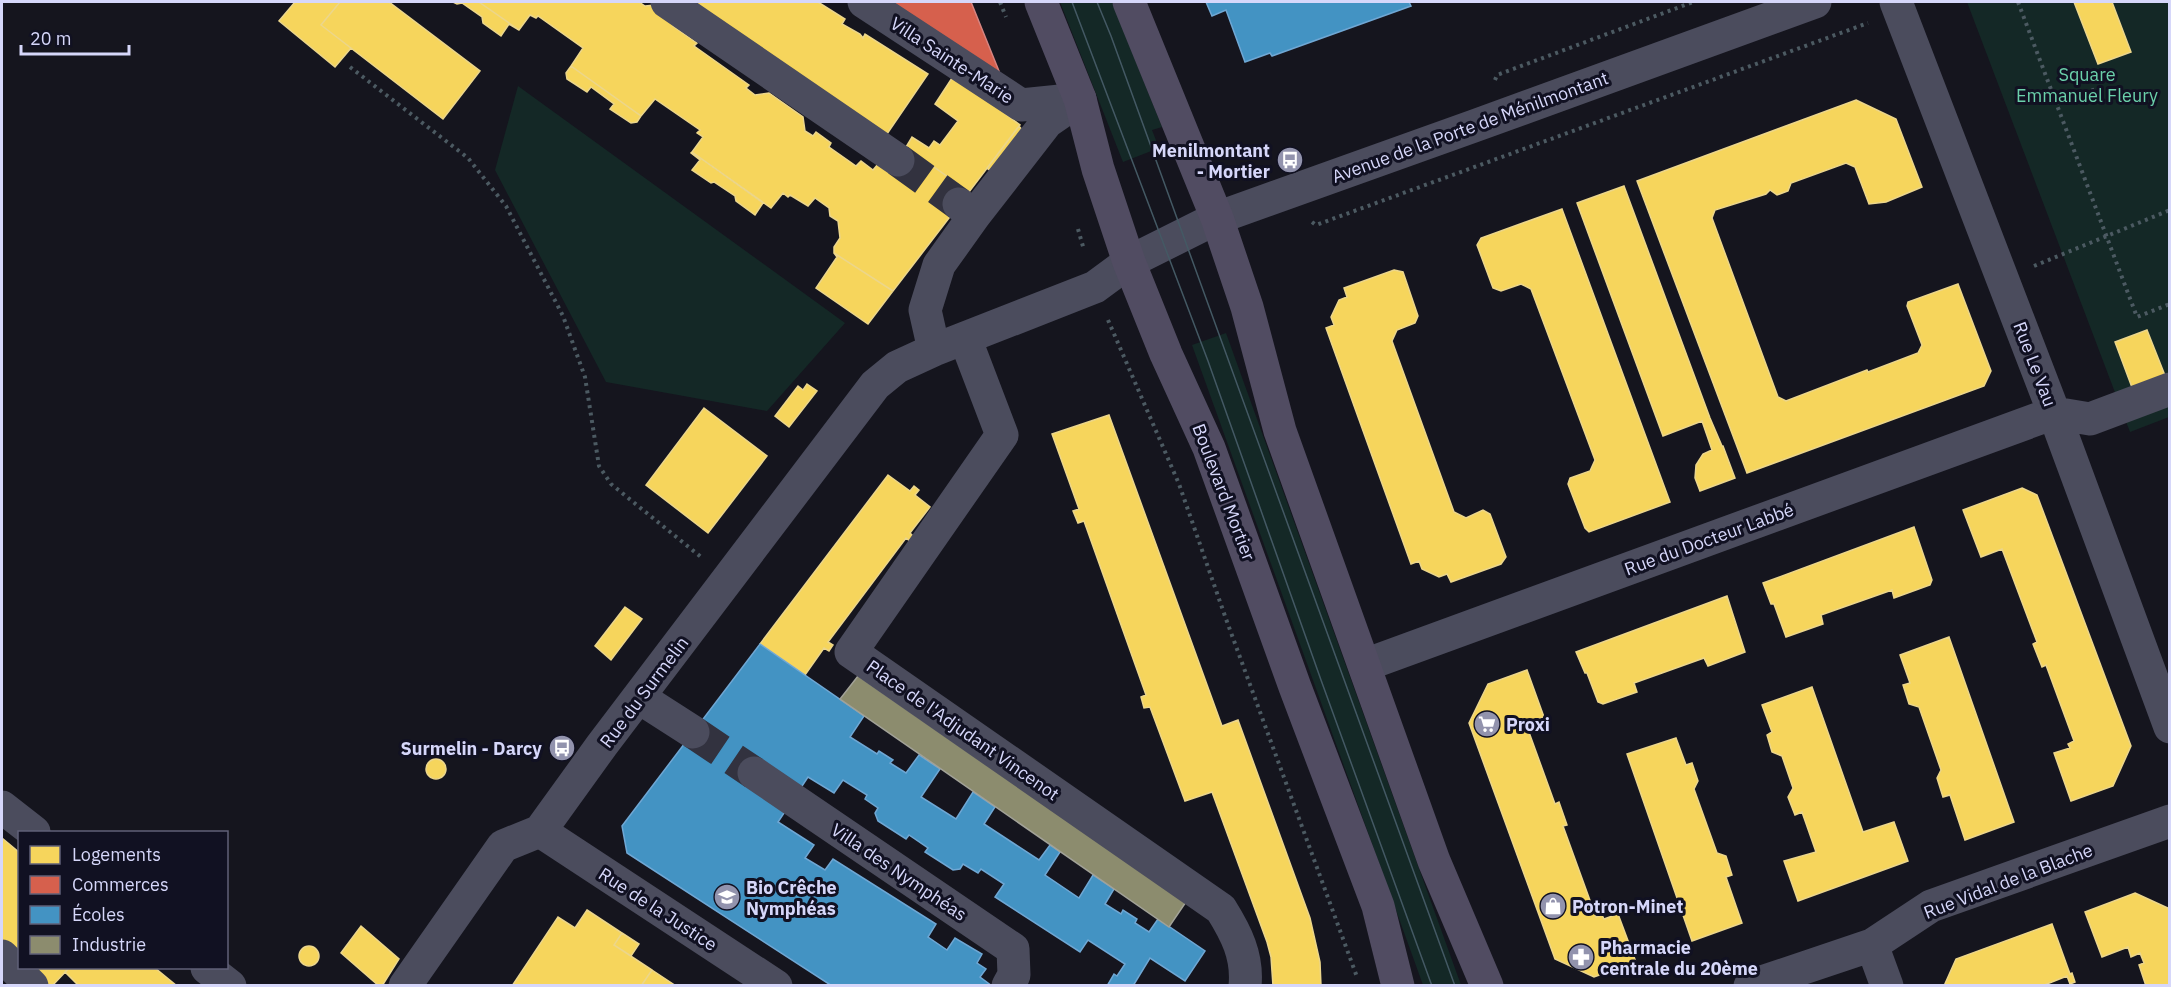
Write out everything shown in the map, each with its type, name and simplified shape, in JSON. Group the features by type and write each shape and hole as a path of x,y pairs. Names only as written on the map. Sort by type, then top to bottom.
{"main road":[{"name":"Boulevard Mortier","path":"1041,2 1080,99 1098,169 1129,262 1166,354 1209,448 1295,687 1378,906 1398,986"},
{"path":"1129,2 1217,218 1247,308 1280,431 1434,861 1487,986"}],"street":[{"path":"667,2 898,160"},
{"name":"Villa Sainte-Marie","path":"864,2 1021,105 1080,99"},
{"name":"Avenue de la Porte de Ménilmontant","path":"1129,262 1217,218 1815,2"},
{"name":"Rue Le Vau","path":"1896,2 2054,413 2169,727"},
{"path":"1080,99 1047,122 967,210 939,265 925,309 934,350 1095,287 1129,262"},
{"name":"Place de l'Adjudant Vincenot","path":"965,338 1002,435 851,652 1221,909 1236,933 1244,956 1245,986"},
{"name":"Rue du Surmelin","path":"540,831 875,385 897,367 934,350"},
{"path":"2054,413 2090,419 2169,389"},
{"name":"Rue du Docteur Labbé","path":"1365,665 2054,413"},
{"path":"640,698 693,732"},
{"name":"Villa des Nymphéas","path":"754,773 1012,949 1014,975 1008,986"},
{"path":"2,807 33,831"},
{"name":"Rue Vidal de la Blache","path":"1750,986 1872,945 1931,906 2169,820"},
{"path":"405,986 503,846 540,831"},
{"name":"Rue de la Justice","path":"540,831 776,986"},
{"path":"1872,945 1887,986"},
{"path":"2,956 32,986"},
{"path":"208,969 230,986"}],"path":[{"path":"2018,2 2137,317 2169,304"},
{"path":"350,67 468,158 506,206 563,316 585,378 599,466 611,484 693,552"},
{"path":"2056,103 2105,86"},
{"path":"2050,260 2169,210"},
{"path":"1106,315 1179,484 1360,986"}],"green space":[{"path":"1060,2 1112,2 1162,127 1152,130 1159,148 1123,162"},
{"name":"Square Emmanuel Fleury","path":"1967,2 2169,2 2169,417 2130,432"},
{"path":"518,86 845,323 767,411 606,382 495,170"},
{"path":"1226,333 1461,985 1423,985 1192,345"}],"building: Logements":[{"path":"295,2 340,2 321,25 351,48 335,67 279,21"},
{"path":"340,2 389,2 480,71 443,119 321,25"},
{"path":"453,2 479,2 519,30 509,24 501,36 483,23 482,17 462,3"},
{"path":"479,2 639,2 645,6 655,5 671,16 673,26 697,43 694,46 749,85 746,88 755,95 769,93 803,117 805,131 813,136 816,132 831,143 829,147 856,166 861,161 873,170 878,164 907,148 969,192 893,291 834,253 834,247 840,238 838,221 830,216 829,208 815,198 808,206 783,193 771,208 692,152 703,137 697,133 700,130 655,99 641,116 571,66 583,48 538,16 536,18 530,15 519,30"},
{"path":"693,2 818,2 845,19 842,24 863,38 865,34 928,74 887,134"},
{"path":"2074,2 2112,2 2131,52 2098,64"},
{"path":"571,66 641,116 637,122 631,123 610,109 614,104 591,87 587,92 567,79 566,73"},
{"path":"952,78 980,94 1020,125 969,192 906,147 912,137 929,148 934,141 940,145 958,121 935,104"},
{"path":"1856,100 1896,119 1922,187 1886,202 1869,204 1855,167 1846,163 1791,183 1788,191 1777,195 1770,190 1766,194 1715,210 1712,218 1778,397 1786,401 1918,353 1922,345 1907,306 1908,302 1958,284 1991,371 1984,386 1747,473 1637,181"},
{"path":"1019,126 1023,131 992,172 987,168"},
{"path":"692,152 763,203 755,215 736,201 735,196 692,170 700,160"},
{"path":"1624,186 1710,418 1735,478 1700,491 1695,478 1696,465 1703,454 1712,450 1702,421 1663,436 1577,203"},
{"path":"1562,209 1670,502 1589,532 1585,528 1568,484 1570,478 1590,471 1595,460 1531,289 1521,284 1501,291 1493,288 1477,245 1481,238"},
{"path":"834,253 893,291 868,324 816,288 837,257"},
{"path":"1394,270 1403,272 1418,316 1415,323 1397,330 1392,341 1454,512 1466,518 1483,510 1490,514 1506,557 1501,564 1451,582 1447,574 1439,577 1422,569 1419,561 1411,564 1326,328 1334,325 1331,317 1339,300 1347,297 1344,288"},
{"path":"2147,330 2166,378 2133,390 2115,342"},
{"path":"807,384 817,391 789,427 775,416 798,386 803,390"},
{"path":"704,408 767,456 708,533 646,485"},
{"path":"1109,415 1222,726 1238,720 1310,918 1320,962 1321,986 1273,986 1271,957 1267,942 1212,792 1185,801 1150,707 1144,708 1141,697 1146,695 1084,521 1078,523 1073,511 1079,509 1052,434"},
{"path":"888,475 910,491 914,486 919,490 915,495 930,507 910,533 915,538 911,542 906,538 828,642 833,645 829,651 824,648 805,675 760,644"},
{"path":"2022,488 2037,495 2131,746 2113,786 2071,801 2054,753 2070,748 2068,744 2074,741 2046,665 2042,667 2033,644 2037,642 2002,549 1981,557 1963,510"},
{"path":"1914,527 1932,580 1930,585 1894,598 1892,590 1821,615 1823,624 1786,637 1774,604 1771,604 1763,583"},
{"path":"1727,596 1745,652 1708,666 1704,658 1634,683 1637,692 1603,704 1598,702 1576,652"},
{"path":"625,607 642,619 611,660 595,646"},
{"path":"1949,637 2014,822 1965,840 1950,795 1943,797 1937,778 1941,770 1919,707 1909,704 1903,685 1910,683 1900,655"},
{"path":"1527,670 1544,717 1526,724 1555,804 1559,802 1567,825 1563,826 1596,917 1602,915 1604,919 1618,914 1636,962 1594,977 1555,959 1469,723 1488,684"},
{"path":"1812,687 1863,832 1894,822 1908,861 1798,901 1784,861 1816,852 1802,812 1795,815 1788,797 1793,788 1782,756 1772,752 1767,735 1772,732 1762,705"},
{"path":"1676,738 1686,765 1692,763 1698,781 1694,789 1717,853 1726,856 1732,875 1726,877 1742,923 1692,941 1627,754"},
{"path":"436,759 443,762 446,769 443,776 436,779 429,776 426,769 429,762"},
{"path":"2,838 18,851 18,957 2,941"},
{"path":"2135,893 2170,909 2170,986 2146,986 2139,965 2144,963 2140,953 2131,957 2128,947 2102,957 2085,912"},
{"path":"587,910 622,933 614,945 652,970 641,986 512,986 558,917 575,928"},
{"path":"2052,924 2075,982 2070,984 2067,976 2042,986 1944,986 1956,959"},
{"path":"361,926 399,959 382,986 379,986 341,953"},
{"path":"622,933 639,944 631,956 614,945"},
{"path":"309,946 316,949 319,956 316,963 309,966 302,963 299,956 302,949"},
{"path":"30,969 68,969 52,986 47,986"},
{"path":"68,969 156,969 177,986 79,986 65,972"},
{"path":"652,970 676,986 641,986"}],"building: Commerces":[{"path":"895,2 971,2 1001,76 897,8"}],"building: Écoles":[{"path":"1206,2 1409,2 1411,6 1272,56 1270,53 1245,62 1226,10 1212,16"},
{"path":"760,644 864,716 850,737 877,754 879,751 893,760 890,763 906,773 919,755 940,769 921,797 956,819 973,792 995,807 984,824 1039,860 1050,845 1060,852 1045,875 1079,898 1093,875 1114,889 1105,904 1121,914 1123,910 1137,919 1135,923 1149,932 1158,919 1205,951 1185,981 1150,958 1133,986 1107,986 1114,974 1117,976 1125,964 1088,940 1080,952 995,897 1004,884 981,869 978,873 963,864 960,869 953,870 925,852 928,848 909,835 906,839 878,821 875,813 878,808 865,799 867,795 843,780 834,793 808,777 778,822 814,845 805,858 825,870 833,859 936,924 928,937 947,950 955,938 982,954 977,963 986,969 980,977 992,986 832,986 627,853 622,826"}],"building: Industrie":[{"path":"858,676 1186,902 1169,927 840,699"}],"tunnel":[{"path":"898,160 959,204"},
{"path":"693,732 754,773"}],"tram line":[{"path":"1072,2 1208,361 1432,986"},
{"path":"1097,2 1455,986"}],"place":[{"name":"Menilmontant - Mortier","path":"1290,160"},
{"name":"Proxi","path":"1487,724"},
{"name":"Surmelin - Darcy","path":"562,748"},
{"name":"Bio Crêche Nymphéas","path":"727,897"},
{"name":"Potron-Minet","path":"1553,906"},
{"name":"Pharmacie centrale du 20ème","path":"1581,957"}]}
